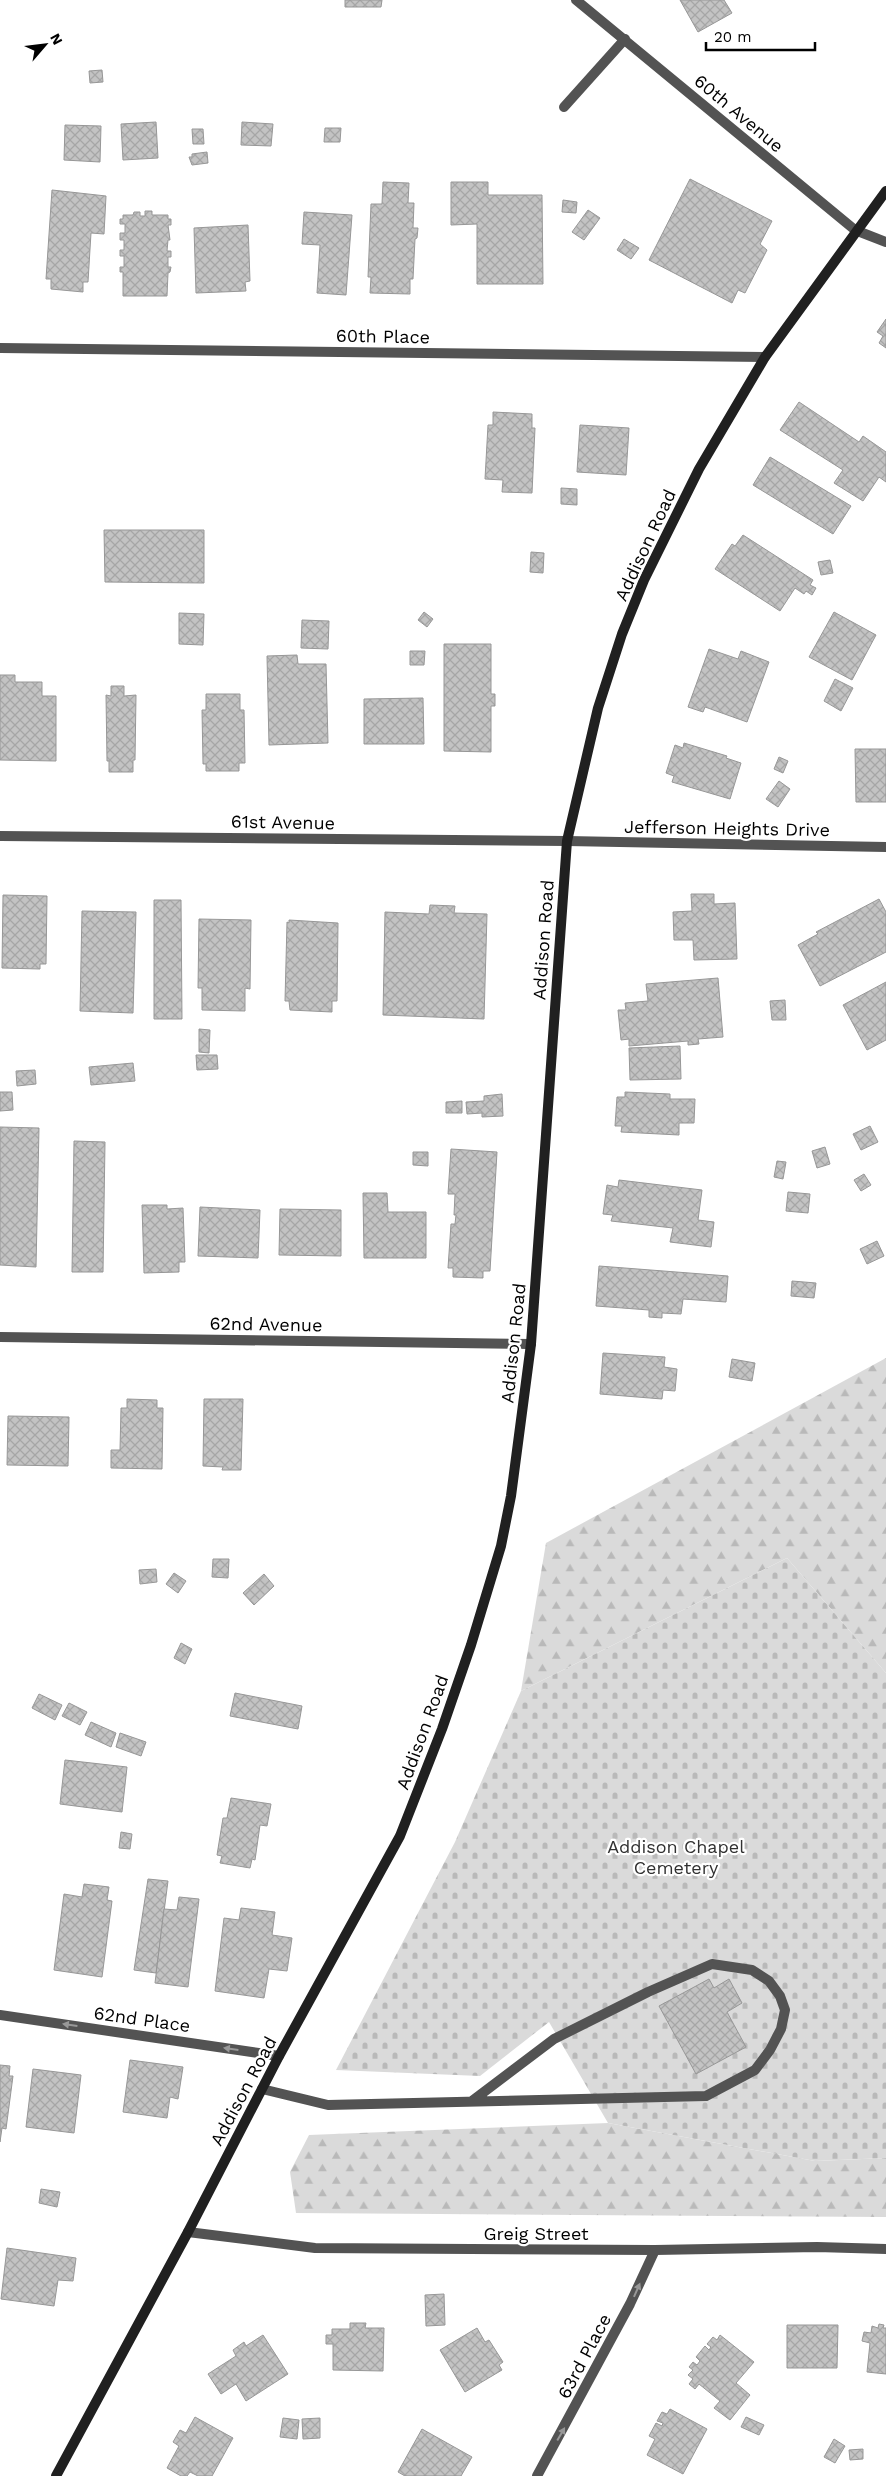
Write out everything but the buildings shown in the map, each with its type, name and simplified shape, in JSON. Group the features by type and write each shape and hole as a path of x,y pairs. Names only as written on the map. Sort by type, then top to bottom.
{"street":[{"name":"60th Avenue","path":"576,0 855,230 886,242"},
{"path":"564,107 625,39"},
{"name":"Addison Road","path":"56,2476 188,2232 279,2056 400,1836 442,1729 471,1645 501,1546 511,1496 531,1344 567,841 598,708 622,634 644,580 699,470 766,357 855,230 886,191"},
{"name":"60th Place","path":"0,348 766,357"},
{"name":"61st Avenue","path":"0,836 567,841"},
{"name":"Jefferson Heights Drive","path":"567,841 886,847"},
{"name":"62nd Avenue","path":"0,1337 531,1344"},
{"path":"262,2089 328,2105 706,2096 755,2070 770,2050 780,2029 785,2010 780,1996 769,1981 752,1970 712,1964 648,1992 554,2039 472,2101"},
{"name":"62nd Place","path":"0,2015 279,2056"},
{"name":"Greig Street","path":"188,2232 315,2248 655,2250 817,2246 886,2249"},
{"name":"63rd Place","path":"536,2476 630,2304 655,2250"}],"green space":[{"path":"886,1358 886,1673 787,1558 521,1691 546,1543"},
{"name":"Addison Chapel Cemetery","path":"787,1558 886,1673 886,2158 815,2161 608,2123 549,2022 480,2076 336,2070 455,1842 521,1691"},
{"path":"608,2123 815,2161 886,2158 886,2217 296,2213 290,2172 309,2135"}]}
